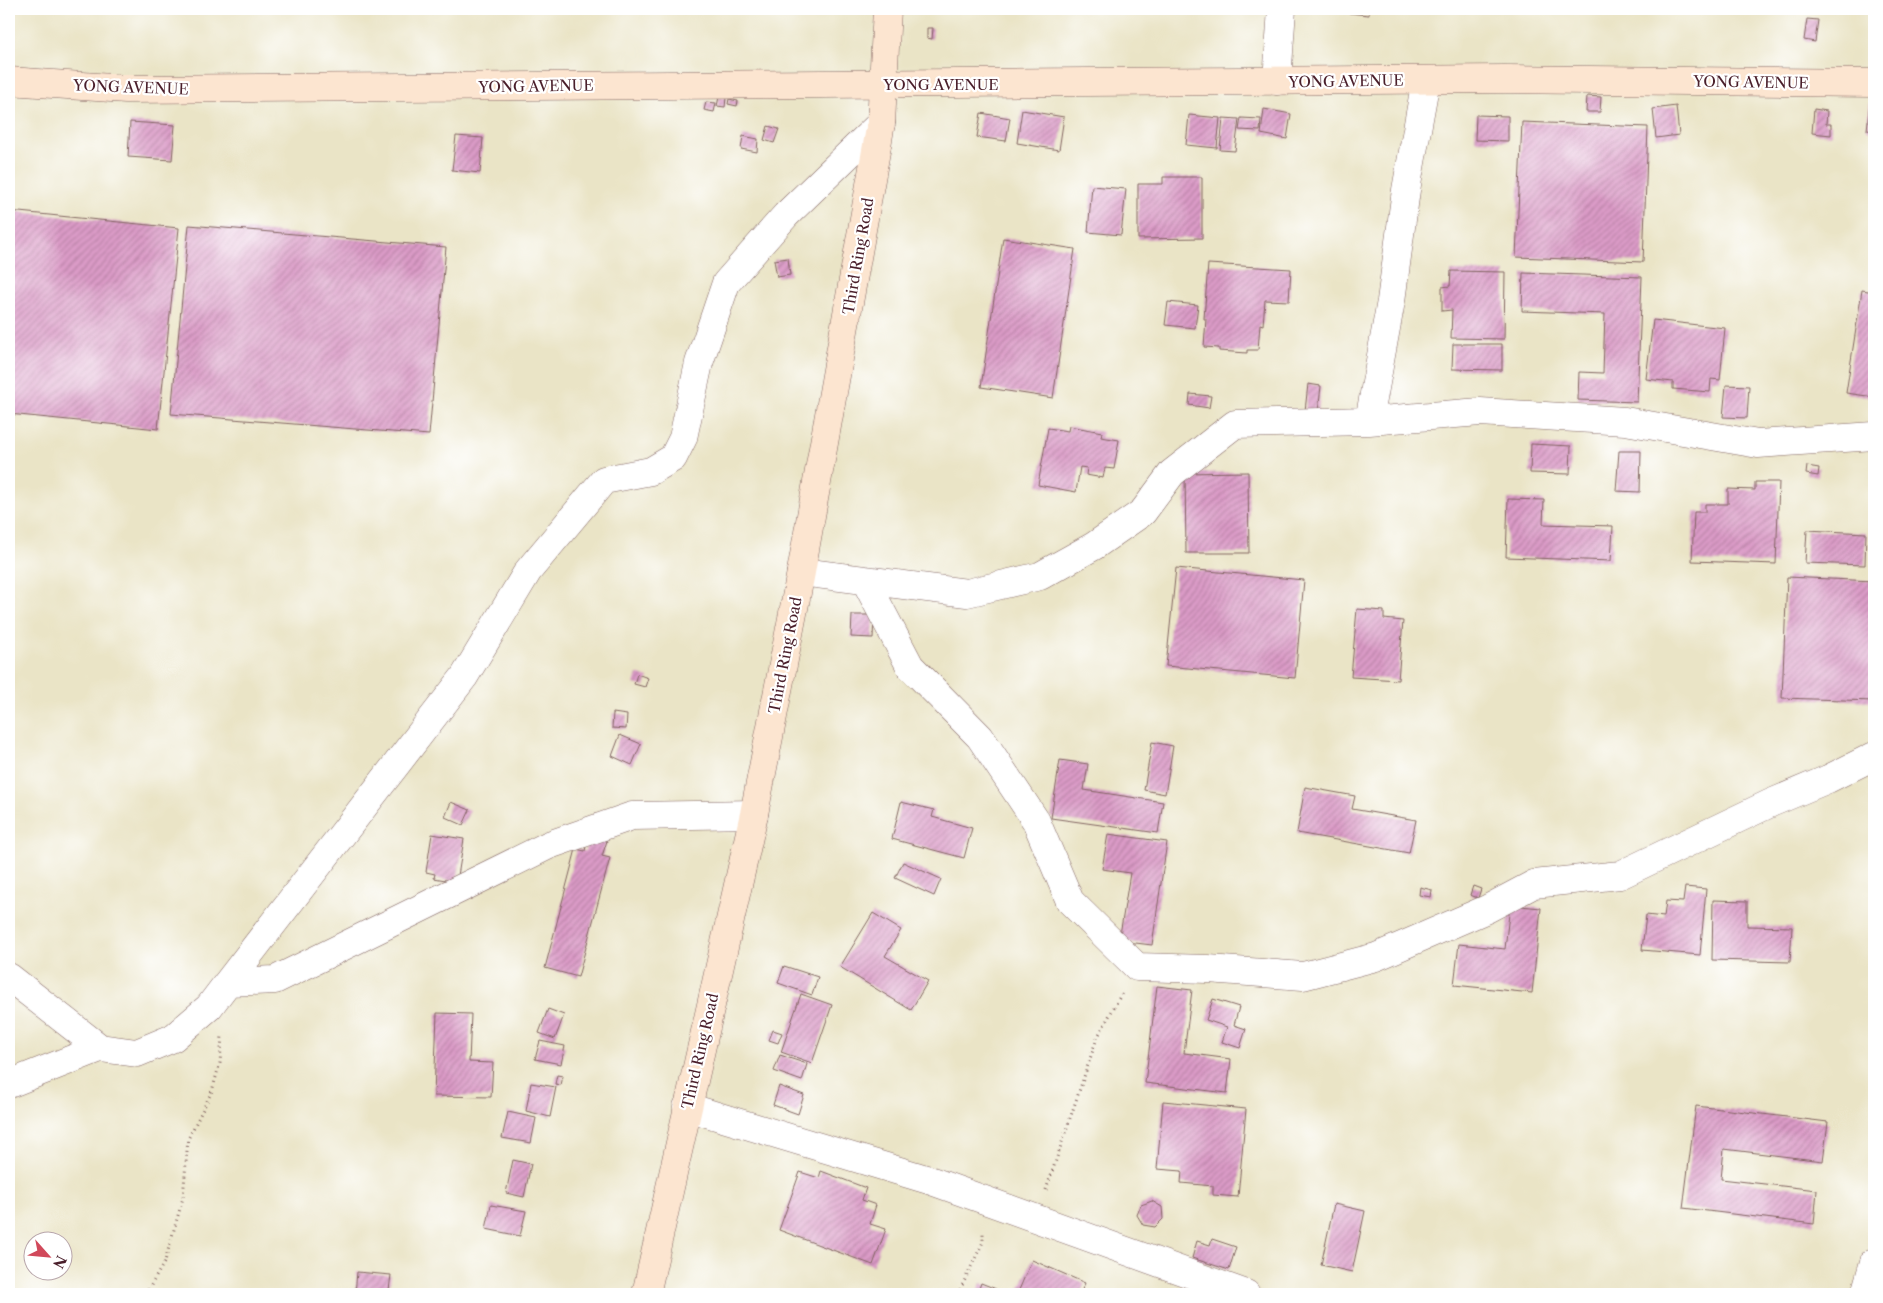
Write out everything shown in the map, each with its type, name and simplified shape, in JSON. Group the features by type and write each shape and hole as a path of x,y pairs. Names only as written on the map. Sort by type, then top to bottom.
{"street":[{"name":"Third Ring Road","path":"648,1293 687,1107 754,814 802,572 881,123 887,9"},
{"path":"1277,82 1282,9"},
{"name":"YONG AVENUE","path":"9,81 126,89 1426,80 1874,83"},
{"path":"1369,421 1391,301 1406,190 1426,80"},
{"path":"9,1084 100,1048 137,1053 172,1038 209,1008 454,691 528,572 604,480 651,471 673,458 683,438 699,363 726,283 786,216 881,123"},
{"path":"802,572 967,594 1040,576 1094,546 1143,512 1172,473 1236,424 1369,421 1480,412 1625,421 1758,444 1874,436"},
{"path":"865,580 910,666 980,737 1036,821 1070,900 1137,967 1208,969 1303,976 1376,958 1487,909 1534,884 1620,875 1874,756"},
{"path":"228,982 275,980 548,845 632,816 754,814"},
{"path":"9,977 100,1048"},
{"path":"687,1107 929,1180 1246,1294"},
{"path":"1865,1294 1874,1262"}],"path":[{"path":"1039,1219 1048,1182 1096,1038 1137,967"},
{"path":"146,1294 165,1261 183,1198 188,1139 212,1091 220,1063 222,1037 209,1008"},
{"path":"958,1294 983,1242 983,1199"}],"building":[{"path":"1349,9 1369,9 1369,15 1349,13"},
{"path":"1807,19 1818,20 1815,42 1804,40"},
{"path":"927,28 933,28 932,39 927,38"},
{"path":"1587,96 1601,97 1600,112 1586,112"},
{"path":"719,97 726,98 725,107 717,106"},
{"path":"729,99 738,101 737,106 728,104"},
{"path":"706,102 716,103 714,112 704,110"},
{"path":"1870,102 1874,102 1874,131 1867,130"},
{"path":"1676,106 1679,135 1656,138 1653,109"},
{"path":"1264,109 1291,114 1287,139 1261,134"},
{"path":"1814,109 1827,111 1826,124 1831,124 1831,135 1812,133"},
{"path":"1022,110 1064,117 1059,150 1017,143"},
{"path":"981,113 1010,118 1006,141 977,137"},
{"path":"1189,115 1220,118 1217,148 1186,145"},
{"path":"1476,115 1508,116 1508,141 1475,140"},
{"path":"1223,118 1239,119 1235,151 1220,150"},
{"path":"1241,118 1261,119 1260,131 1239,130"},
{"path":"130,122 175,125 172,160 128,157"},
{"path":"1522,122 1648,127 1643,262 1516,257"},
{"path":"768,126 779,129 774,143 764,140"},
{"path":"456,136 483,138 480,173 452,170"},
{"path":"743,136 758,139 757,152 741,149"},
{"path":"1163,177 1202,177 1202,238 1138,239 1138,184 1163,184"},
{"path":"1092,186 1126,189 1121,235 1088,232"},
{"path":"9,211 179,228 158,429 9,414"},
{"path":"189,225 446,247 429,435 171,414"},
{"path":"1003,238 1075,249 1053,398 981,387"},
{"path":"788,258 790,275 777,277 774,260"},
{"path":"1208,264 1291,269 1289,301 1265,300 1263,325 1260,324 1258,350 1247,350 1247,353 1219,351 1219,348 1204,347"},
{"path":"1451,271 1505,272 1504,339 1451,338 1452,310 1442,311 1442,287 1450,286"},
{"path":"1523,273 1642,277 1637,402 1578,400 1579,372 1603,373 1605,314 1522,311"},
{"path":"1862,290 1874,292 1874,397 1846,393"},
{"path":"1168,302 1198,305 1195,328 1165,325"},
{"path":"1653,320 1725,328 1720,380 1711,379 1710,392 1673,389 1673,382 1646,379"},
{"path":"1453,344 1502,344 1502,370 1452,369"},
{"path":"1308,384 1321,386 1318,412 1305,411"},
{"path":"1726,385 1749,386 1747,418 1723,417"},
{"path":"1190,394 1211,396 1209,408 1189,405"},
{"path":"1069,426 1102,432 1101,437 1119,440 1114,469 1105,468 1103,478 1086,475 1087,468 1080,467 1076,492 1038,485 1048,428 1068,431"},
{"path":"1531,444 1571,446 1570,474 1530,473"},
{"path":"1619,451 1641,451 1640,492 1616,491"},
{"path":"1807,466 1819,468 1818,476 1806,474"},
{"path":"1248,472 1249,553 1186,553 1185,473"},
{"path":"1755,482 1779,482 1776,564 1692,561 1694,512 1705,512 1705,504 1728,504 1728,489 1755,490"},
{"path":"1508,499 1544,500 1543,524 1613,526 1611,561 1506,557"},
{"path":"1807,530 1866,533 1865,565 1805,563"},
{"path":"1176,568 1304,580 1295,678 1166,666"},
{"path":"1787,577 1874,581 1874,701 1782,698"},
{"path":"1357,609 1384,611 1384,619 1403,621 1398,680 1351,677"},
{"path":"852,615 874,615 873,638 851,637"},
{"path":"637,674 648,678 645,687 634,684"},
{"path":"613,713 627,715 626,729 612,728"},
{"path":"620,735 641,744 632,765 612,756"},
{"path":"1152,742 1173,746 1165,794 1144,790"},
{"path":"1060,760 1088,764 1084,790 1163,802 1158,833 1051,818"},
{"path":"1305,787 1355,796 1352,809 1416,820 1409,853 1297,833"},
{"path":"451,802 470,810 463,825 445,817"},
{"path":"901,802 934,810 932,817 972,828 964,858 892,839"},
{"path":"432,834 464,839 457,882 434,878 435,874 426,872"},
{"path":"1108,834 1167,842 1152,945 1119,941 1130,873 1102,869"},
{"path":"588,836 607,841 602,856 610,858 578,977 545,968 576,849 585,851"},
{"path":"903,862 941,879 934,896 895,878"},
{"path":"1473,886 1481,889 1478,898 1470,895"},
{"path":"1420,887 1432,890 1431,897 1419,895"},
{"path":"1685,887 1706,889 1700,955 1642,950 1646,915 1664,917 1666,901 1683,902"},
{"path":"1713,900 1747,901 1747,926 1792,927 1790,962 1712,960"},
{"path":"1510,905 1541,908 1532,993 1454,985 1459,944 1505,949"},
{"path":"873,913 901,930 885,956 928,981 911,1010 840,967"},
{"path":"784,966 818,977 812,995 778,983"},
{"path":"1157,986 1192,990 1184,1053 1231,1059 1227,1093 1145,1083"},
{"path":"801,994 832,1005 812,1063 781,1052"},
{"path":"1213,999 1239,1007 1234,1025 1246,1029 1240,1048 1222,1042 1227,1027 1206,1020"},
{"path":"548,1009 564,1015 555,1039 539,1033"},
{"path":"437,1013 471,1014 469,1062 493,1063 491,1097 434,1096"},
{"path":"773,1030 782,1033 778,1043 769,1040"},
{"path":"540,1041 565,1046 561,1064 535,1059"},
{"path":"780,1055 807,1064 802,1081 774,1071"},
{"path":"557,1075 563,1076 561,1085 555,1084"},
{"path":"531,1083 556,1087 550,1117 526,1111"},
{"path":"779,1086 804,1095 798,1114 773,1105"},
{"path":"1163,1101 1246,1109 1238,1197 1213,1195 1213,1186 1181,1183 1182,1171 1157,1169"},
{"path":"1696,1106 1828,1122 1823,1161 1724,1149 1721,1179 1817,1190 1814,1224 1683,1208"},
{"path":"508,1112 536,1118 531,1143 502,1138"},
{"path":"513,1160 531,1164 524,1197 506,1193"},
{"path":"821,1171 866,1188 862,1200 876,1205 870,1224 886,1229 873,1265 779,1230 800,1172 819,1178"},
{"path":"1152,1201 1162,1207 1163,1219 1155,1227 1143,1225 1137,1215 1141,1205"},
{"path":"1334,1204 1365,1211 1352,1272 1321,1265"},
{"path":"491,1205 526,1211 520,1236 486,1229"},
{"path":"1212,1239 1236,1247 1229,1270 1192,1258 1197,1241 1210,1245"},
{"path":"1032,1260 1085,1283 1080,1294 1030,1294 1019,1290"},
{"path":"357,1272 391,1275 389,1290 414,1294 355,1294"},
{"path":"981,1283 996,1289 994,1294 977,1294"}]}
